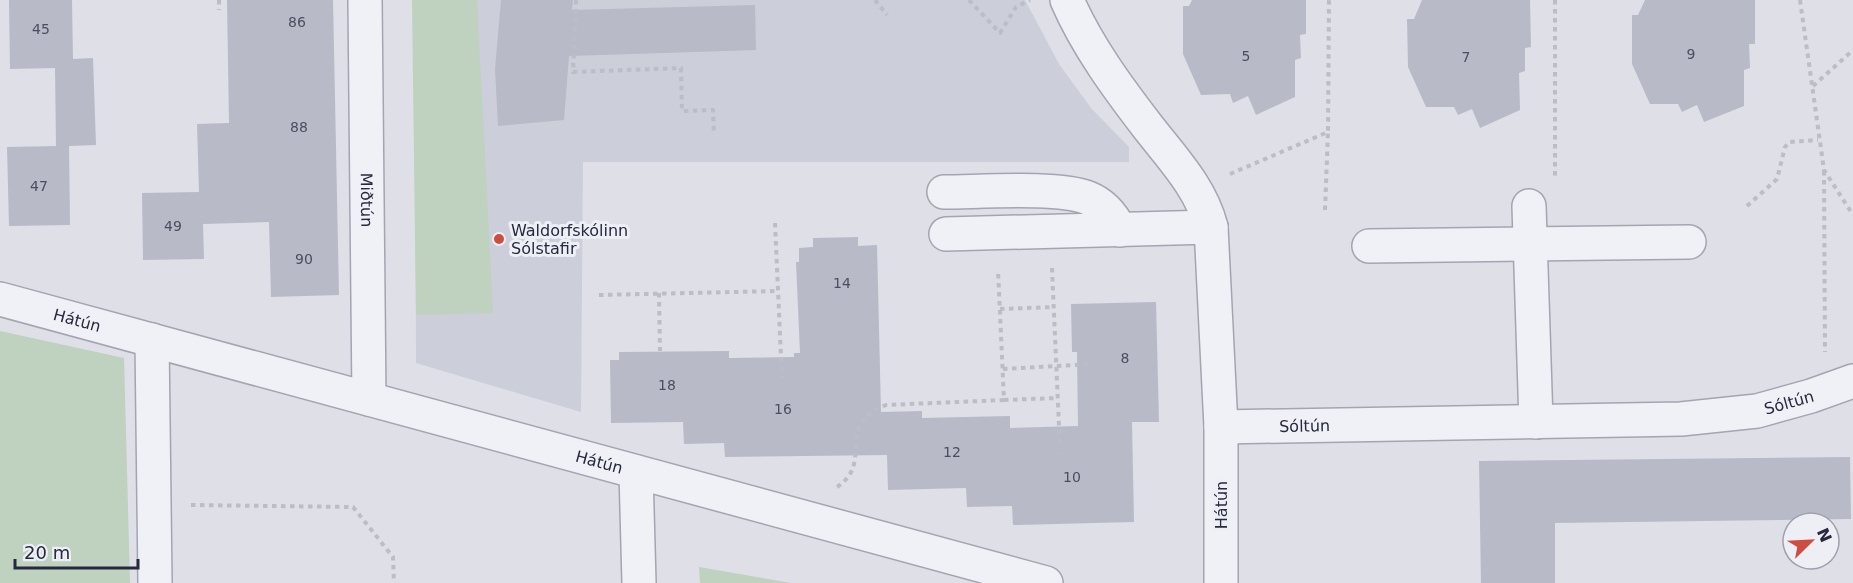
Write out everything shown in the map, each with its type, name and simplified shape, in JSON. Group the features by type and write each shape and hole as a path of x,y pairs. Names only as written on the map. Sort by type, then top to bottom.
{"street":[{"name":"Miðtún","path":"365,0 369,399"},
{"path":"1067,0 1113,79 1196,188 1207,209 1211,227 1221,427"},
{"path":"944,192 1064,193 1088,197 1104,207 1120,230"},
{"path":"1528,206 1536,422"},
{"path":"946,234 1211,227"},
{"path":"1369,246 1689,242"},
{"name":"Hátún","path":"0,299 1046,583"},
{"path":"152,340 155,583"},
{"name":"Sóltún","path":"1221,427 1680,419 1757,411 1839,386"},
{"name":"Hátún","path":"1221,427 1221,583"},
{"path":"636,472 639,583"}],"path":[{"path":"219,0 219,10"},
{"path":"576,0 573,72 681,68 682,111 713,110 714,134"},
{"path":"875,0 887,15"},
{"path":"969,0 1000,33 1016,7 1030,0"},
{"path":"1325,210 1329,0"},
{"path":"1555,0 1555,182"},
{"path":"1800,0 1824,170 1839,386"},
{"path":"1812,86 1853,50"},
{"path":"1196,188 1328,132"},
{"path":"1748,206 1777,179 1785,147 1789,142 1818,140"},
{"path":"1824,170 1853,215"},
{"path":"775,223 782,380"},
{"path":"1050,231 1060,449"},
{"path":"997,233 1004,400"},
{"path":"599,295 778,291"},
{"path":"659,293 660,351"},
{"path":"1000,309 1053,307"},
{"path":"1003,369 1093,364"},
{"path":"801,516 847,479 857,459 854,446 856,432 873,410 886,405 1057,398"},
{"path":"154,505 352,507 393,557 394,583"}],"shaded area":[{"name":"Waldorfskólinn Sólstafir","path":"415,0 1025,0 1059,64 1091,108 1129,147 1129,162 583,162 581,412 416,363"}],"green space":[{"path":"412,0 477,0 493,313 416,315"},
{"path":"0,331 124,358 130,583 0,583"},
{"path":"699,567 791,583 700,583"}],"building":[{"path":"9,0 72,0 73,59 93,58 96,145 69,146 70,225 9,226 7,147 56,146 55,68 10,69"},
{"path":"227,0 333,0 339,295 271,297 269,222 203,224 204,259 143,260 142,193 199,192 197,124 229,123"},
{"path":"501,0 573,0 572,10 755,5 756,50 569,56 564,120 498,126 495,69"},
{"path":"1192,0 1306,0 1306,34 1300,35 1301,58 1295,60 1295,97 1256,115 1248,96 1233,103 1230,94 1201,95 1183,54 1183,6 1189,6"},
{"path":"1422,0 1530,0 1531,47 1525,48 1525,71 1519,73 1520,110 1480,128 1472,109 1458,115 1454,107 1426,107 1408,67 1407,19 1414,19"},
{"path":"1645,0 1755,0 1755,44 1749,44 1750,68 1744,70 1744,106 1704,122 1697,105 1682,112 1678,104 1650,104 1632,64 1632,15 1638,15"},
{"path":"858,237 858,246 877,245 881,412 922,411 922,418 1010,416 1010,428 1078,426 1077,352 1072,352 1071,304 1156,302 1159,422 1132,422 1134,522 1013,525 1012,506 967,507 966,488 888,490 887,455 725,457 724,443 684,444 683,422 611,423 610,360 619,360 619,352 729,351 729,358 794,357 794,353 800,353 796,262 799,262 799,248 813,247 813,238"},
{"path":"1850,457 1851,519 1841,519 1841,511 1781,511 1781,520 1555,523 1555,583 1481,583 1479,461"}],"place":[{"name":"Waldorfskólinn Sólstafir","path":"499,239"}]}
